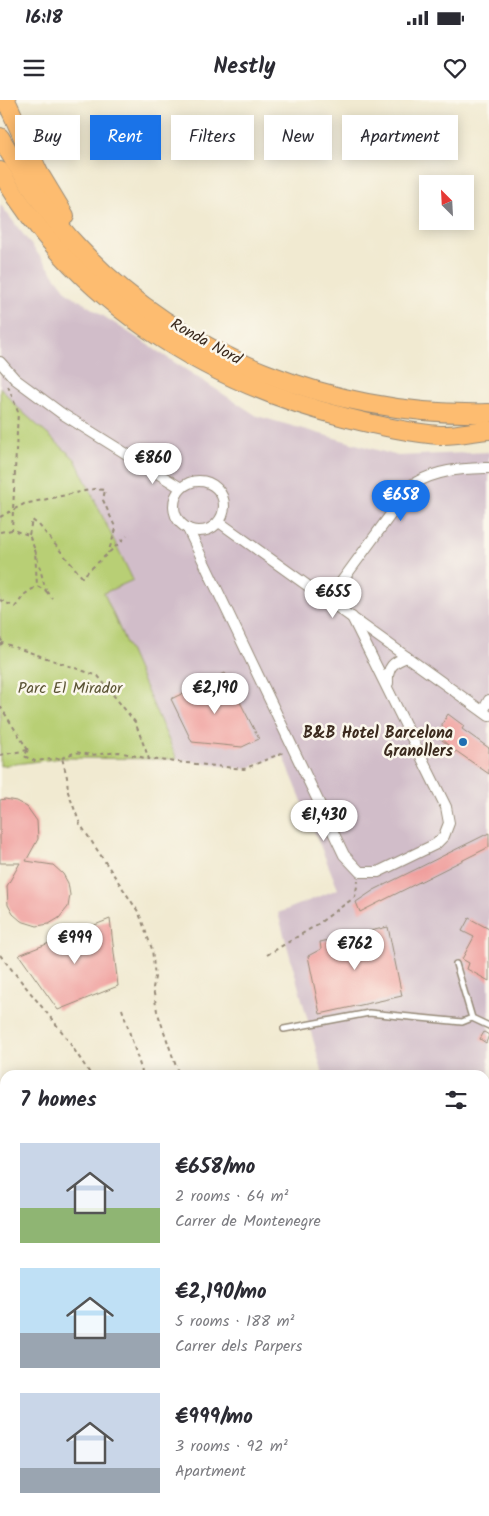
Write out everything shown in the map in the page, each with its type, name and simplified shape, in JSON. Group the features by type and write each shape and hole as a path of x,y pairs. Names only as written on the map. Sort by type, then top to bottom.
{"highway":[{"path":"6,100 20,135 56,202 104,260 107,274"},
{"name":"Ronda Nord","path":"0,138 43,203 79,248 147,308 220,353 263,372 307,388 380,406 484,412"},
{"name":"Ronda Nord","path":"0,172 28,214 71,262 121,310 164,340 214,370 272,396 316,410 383,427 442,435 489,430"},
{"path":"0,190 16,213 60,259 71,262"},
{"path":"442,435 489,439"}],"street":[{"path":"0,362 15,379 62,413 181,488"},
{"path":"328,600 414,484 432,474 457,469 489,468"},
{"path":"196,481 214,486 222,499 224,507 219,522 202,531 188,529 181,524 174,508 174,500 181,488 196,481"},
{"path":"219,522 486,713 489,700"},
{"path":"188,529 344,855 360,872 378,872 436,844 444,836 449,823 446,807 388,686 352,617"},
{"path":"388,686 390,666 407,657"}],"lane":[{"path":"456,964 472,1018"},
{"path":"284,1029 369,1013 462,1022 472,1018 489,1026"}],"path":[{"path":"4,381 18,412 12,530"},
{"path":"0,517 24,504 94,489 105,490 102,500 116,529 108,553"},
{"path":"52,598 46,590 29,535 32,520 39,525 82,577 127,536"},
{"path":"0,532 12,530 29,535"},
{"path":"35,550 37,586"},
{"path":"37,586 46,590"},
{"path":"0,600 15,607 25,594 37,586"},
{"path":"0,638 3,643 98,676 135,722 149,759"},
{"path":"0,706 28,750"},
{"path":"28,750 24,756 35,761 62,758 76,752 91,755 119,752 149,759 244,769 284,751 288,760"},
{"path":"0,755 28,750"},
{"path":"62,758 67,777 68,792 80,824 139,913 152,950 155,977 153,988 157,1011 177,1070"},
{"path":"267,955 315,926 355,896 360,872"},
{"path":"0,955 63,1033 88,1070"},
{"path":"122,1008 141,1070"}],"shaded area":[{"path":"0,204 68,293 257,416 398,456 489,452 489,1070 322,1070 278,913 338,889 283,755 244,769 177,759 104,593 133,580 117,545 75,459 17,407 0,387"}],"green space":[{"name":"Parc El Mirador","path":"0,387 17,407 75,459 133,580 104,593 177,759 62,758 0,766"}],"building":[{"path":"225,673 259,739 242,747 192,742 171,699"},
{"name":"B&B Hotel Barcelona Granollers","path":"448,714 464,726 462,729 489,748 489,774 456,751 453,754 448,745 441,739 443,736 442,724"},
{"path":"0,800 16,801 27,807 37,821 38,839 26,861 53,865 63,874 68,883 70,895 68,907 59,918 49,924 37,926 21,921 13,914 8,905 7,886 20,863 0,863"},
{"path":"489,833 489,847 360,912 356,902 374,890"},
{"path":"469,918 489,929 489,981 467,969 469,963 462,959 474,937 462,931"},
{"path":"110,919 118,986 58,1010 19,955"},
{"path":"388,927 402,996 320,1014 308,956 321,949 320,942"},
{"path":"484,1032 489,1035 486,1043 480,1039"}],"place":[{"name":"B&B Hotel Barcelona Granollers","path":"463,742"}]}
